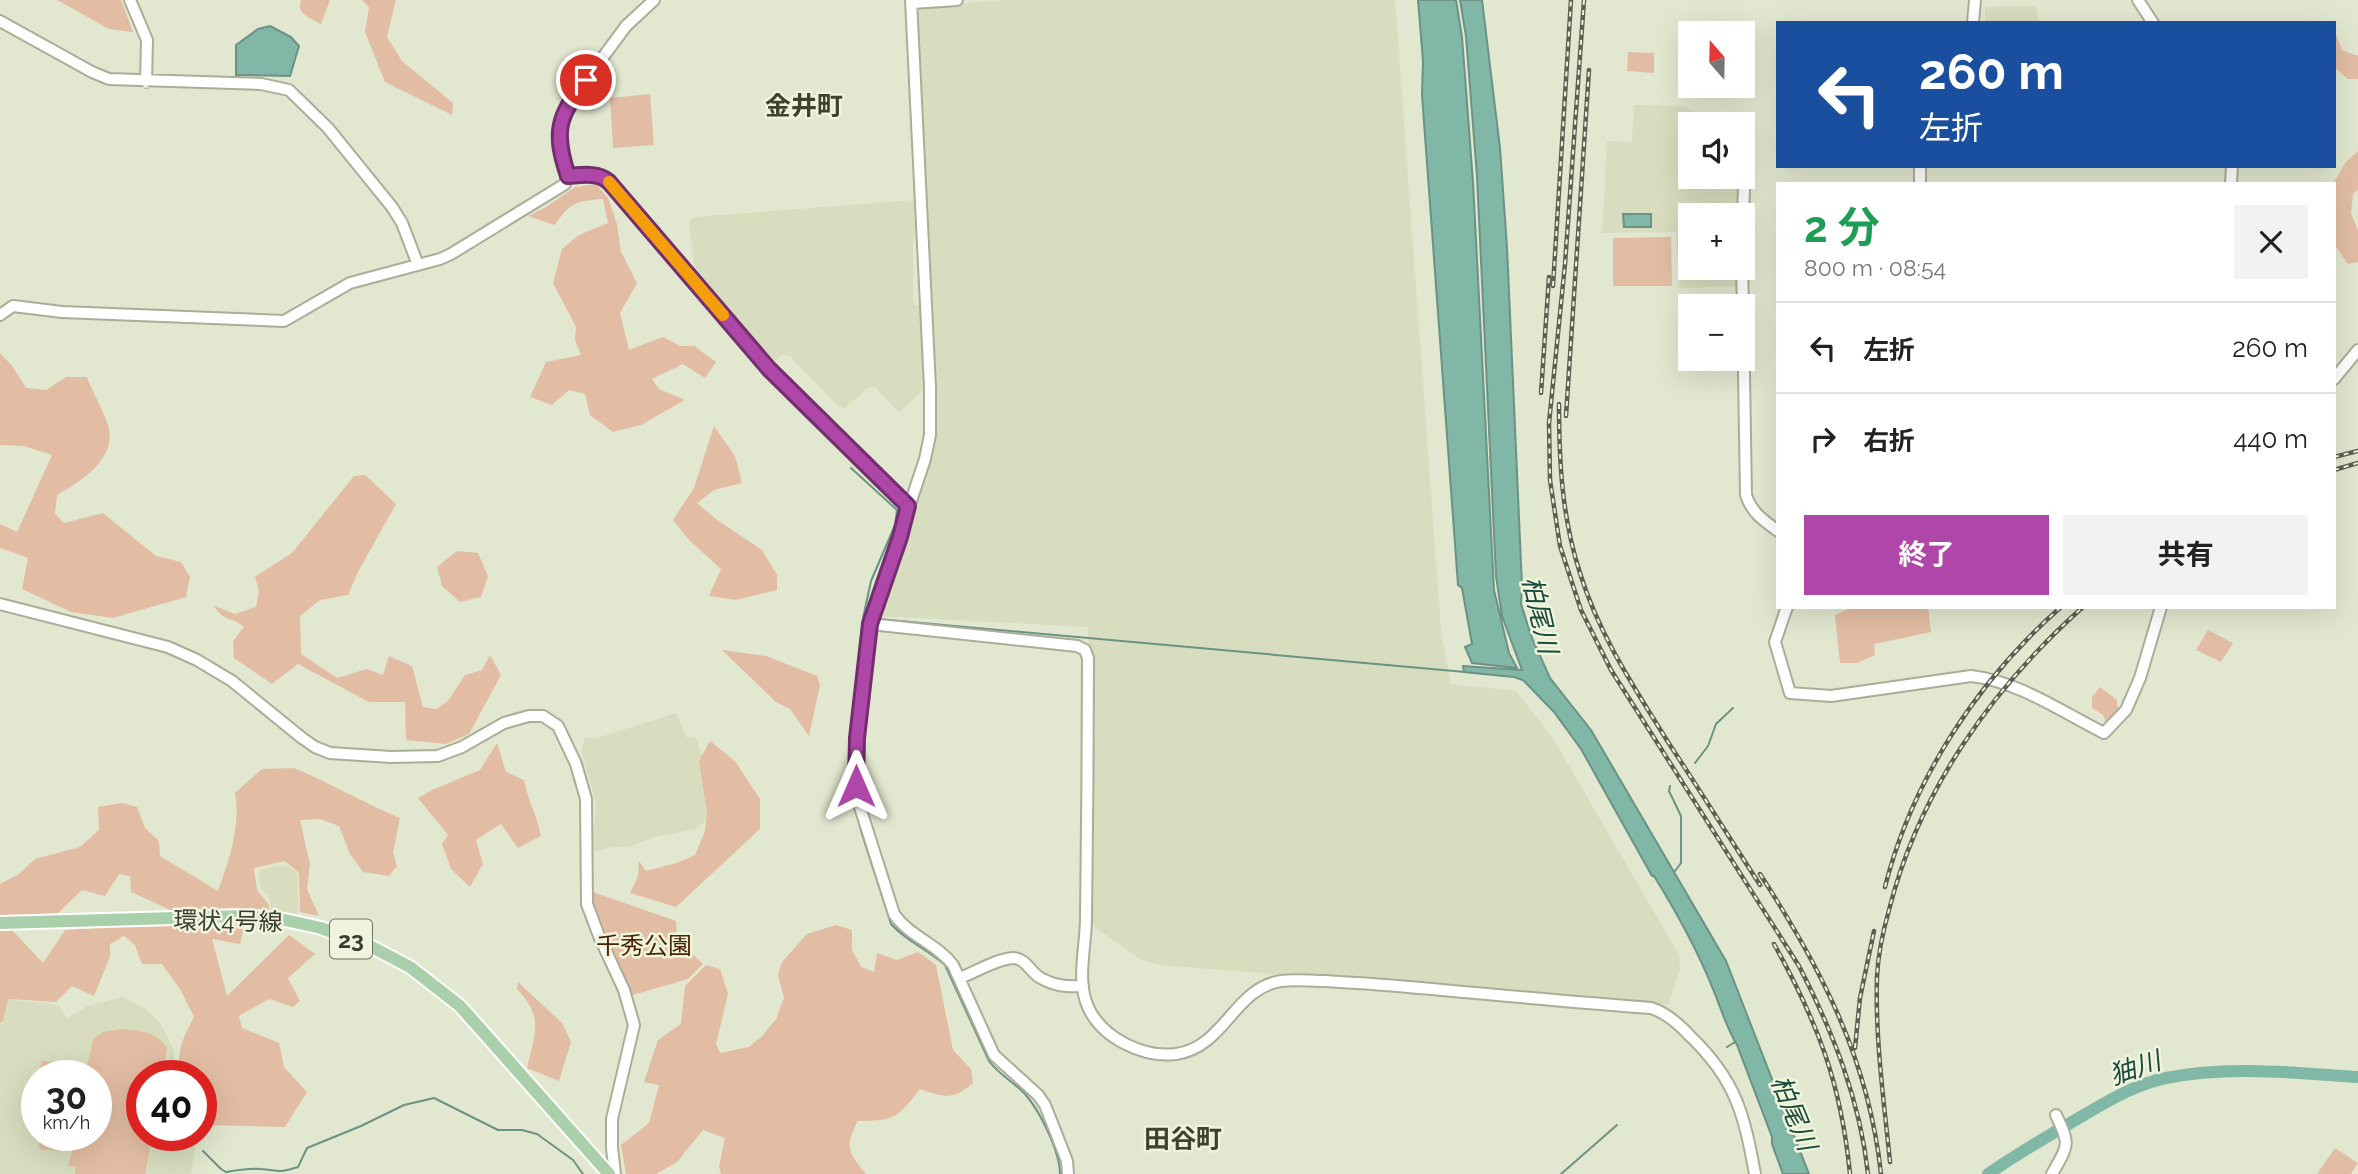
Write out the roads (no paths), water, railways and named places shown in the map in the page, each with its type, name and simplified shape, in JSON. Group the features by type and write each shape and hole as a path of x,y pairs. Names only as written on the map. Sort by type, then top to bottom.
{"main road":[{"name":"環状4号線","path":"0,923 244,916 285,920 321,928 368,945 410,967 460,1006 609,1174"}],"street":[{"path":"130,0 146,40 146,82"},
{"path":"0,315 13,306 62,312 285,321 350,283 440,259 565,184 568,176 558,142 562,116 626,26 654,0"},
{"path":"957,0 911,2 929,345 930,435 925,459 872,617 855,755 856,786 894,915 900,923 944,953 960,978 994,1055 1038,1095 1045,1105 1067,1161 1068,1174"},
{"path":"1973,21 1975,0"},
{"path":"2138,0 2151,21"},
{"path":"0,21 109,79 261,84 289,90 328,128 392,206 402,223 418,265"},
{"path":"568,176 603,176 769,369 908,506"},
{"path":"2336,376 2358,349"},
{"path":"1744,371 1746,495 1759,517 1776,530"},
{"path":"0,604 167,647 190,657 232,681 316,747 330,753 356,756 439,755 462,747 503,723 529,716 543,716 558,726 576,764 586,799 587,904 624,990 634,1025 612,1119 615,1174"},
{"path":"1786,609 1775,642 1790,693 1831,696 1970,676 1986,678 2013,687 2104,733 2126,710 2140,678 2160,609"},
{"path":"872,617 1077,646 1085,650 1088,659 1088,714 1083,986 1091,1014 1111,1035 1124,1043 1166,1054 1188,1051 1220,1030 1250,993 1271,983 1287,980 1372,984 1651,1008 1681,1026 1722,1071 1743,1116 1755,1174"},
{"path":"960,978 1014,958 1023,961 1037,976 1047,981 1066,987 1083,986"},
{"path":"2052,1174 2067,1146 2066,1135 2056,1115"}],"water":[{"path":"1418,0 1456,0 1462,37 1473,182 1494,590 1509,653 1517,668 1472,663 1465,647 1472,644 1462,588 1458,585 1422,95 1423,61"},
{"path":"1460,0 1482,0 1500,148 1507,247 1521,604 1532,638 1550,678 1591,730 1726,961 1809,1174 1783,1174 1737,1045 1700,960 1679,917 1652,876 1581,749 1554,712 1523,680 1464,672 1463,666 1522,670 1502,616 1496,576 1477,176 1466,36"},
{"path":"270,26 291,37 299,46 290,76 236,75 236,45 258,29"},
{"path":"1623,214 1651,214 1651,227 1624,227"}],"waterway":[{"path":"851,468 897,510 895,525 871,581 863,618 848,770 862,834 891,924 945,965 989,1061 1025,1094 1043,1121 1057,1155 1060,1174"},
{"path":"878,619 1465,672"},
{"path":"1695,763 1708,746 1716,724 1733,708"},
{"path":"1670,786 1669,791 1681,816 1681,863 1675,871"},
{"path":"1727,1047 1735,1042"},
{"name":"㹨川","path":"1988,1174 2104,1104 2134,1088 2166,1078 2237,1071 2358,1077"},
{"path":"203,1151 226,1172 252,1169 285,1170 298,1167 307,1148 404,1105 434,1098 498,1130 522,1130 537,1134 573,1160 583,1174"},
{"path":"1561,1174 1617,1125"}],"railway":[{"path":"1553,286 1571,0"},
{"path":"1584,0 1565,264 1549,423 1550,480 1560,546 1581,610 1611,670 1799,966 1834,1041 1852,1093 1868,1174"},
{"path":"1566,416 1589,70"},
{"path":"1541,393 1549,277"},
{"path":"1559,404 1565,511 1580,573 1597,618 1618,660 1668,742 1760,885"},
{"path":"2336,456 2358,451"},
{"path":"2336,469 2358,463"},
{"path":"1885,887 1912,808 1952,734 2002,666 2059,609"},
{"path":"1890,1162 1879,1047 1877,977 1885,926 1902,866 1919,824 1963,744 2019,672 2081,609"},
{"path":"1760,874 1803,945 1839,1016 1866,1092 1881,1174"},
{"path":"1855,1048 1860,998 1874,931"},
{"path":"1774,944 1815,1027 1834,1082 1850,1174"}],"district":[{"name":"金井町","path":"804,106"},
{"name":"田谷町","path":"1183,1139"}],"water label":[{"name":"柏尾川","path":"1540,615"},
{"name":"柏尾川","path":"1794,1113"}],"park label":[{"name":"千秀公園","path":"644,945"}]}
